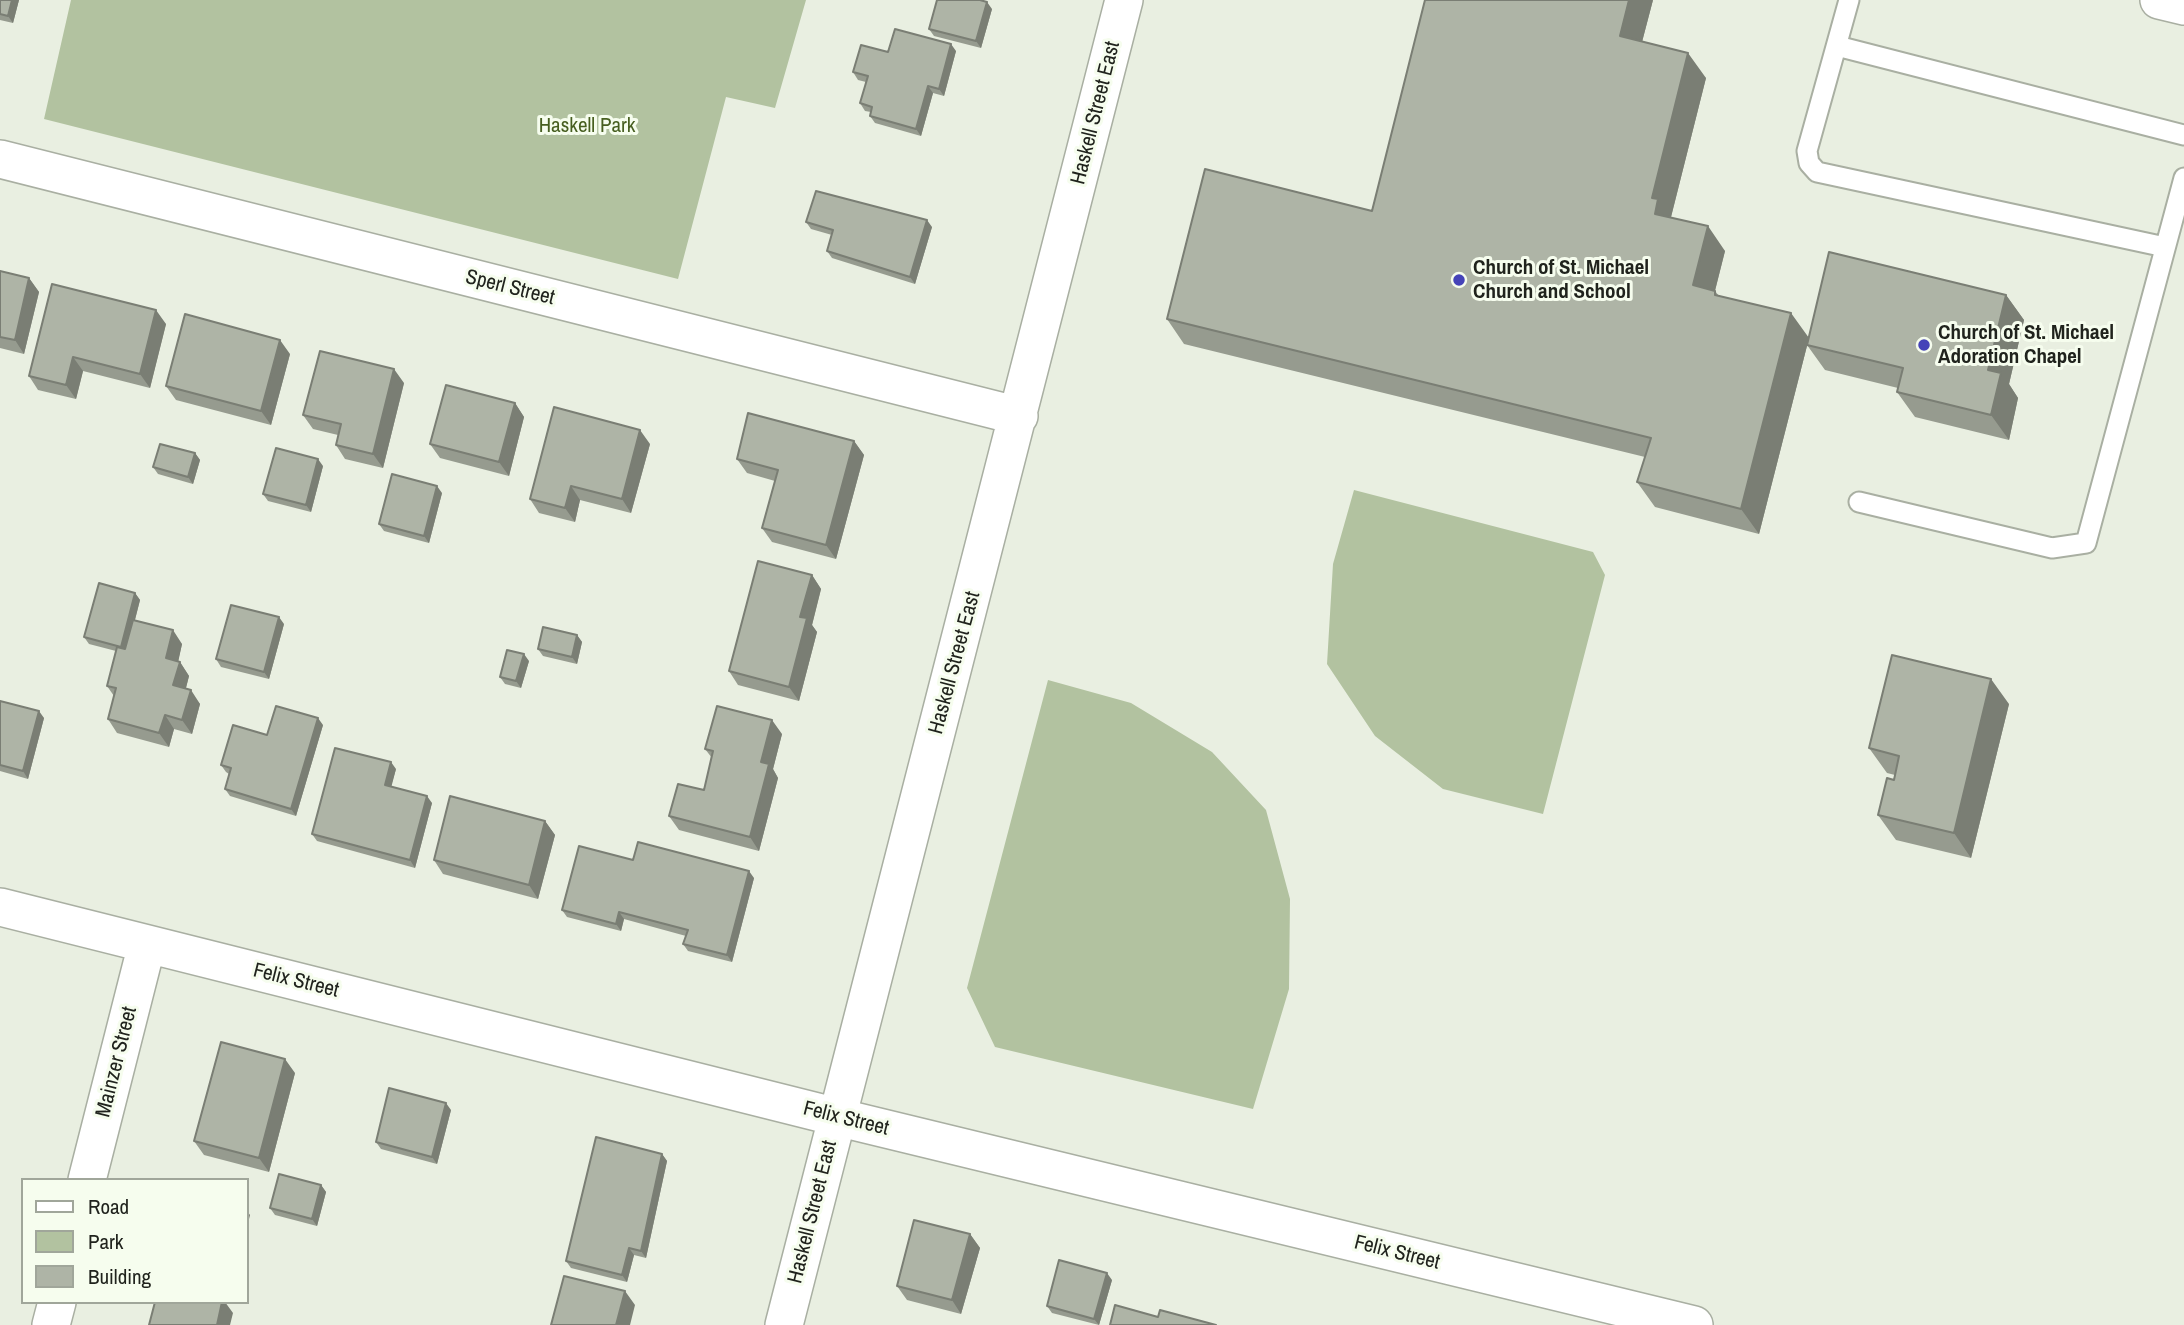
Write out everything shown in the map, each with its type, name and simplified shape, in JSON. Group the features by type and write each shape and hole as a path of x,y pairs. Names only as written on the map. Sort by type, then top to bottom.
{"street":[{"name":"Haskell Street East","path":"784,1325 1124,0"},
{"path":"2159,0 2184,6"},
{"name":"Sperl Street","path":"0,159 1019,416"},
{"name":"Felix Street","path":"0,907 837,1117 1694,1325"},
{"name":"Mainzer Street","path":"88,1178 147,944"},
{"path":"51,1325 56,1304"}],"lane":[{"path":"1849,0 1807,151 1810,163 1817,172 2165,247"},
{"path":"1837,46 2184,135"},
{"path":"1859,502 2052,548 2086,543 2184,178"}],"green space":[{"name":"Haskell Park","path":"71,0 806,0 775,108 726,97 678,279 44,119"},
{"path":"1354,490 1593,552 1605,575 1543,814 1443,789 1375,736 1327,664 1333,564"},
{"path":"1048,680 1131,703 1212,752 1266,810 1290,899 1289,989 1253,1109 995,1047 967,988"}],"building":[{"path":"0,0 12,0 8,16 0,14"},
{"path":"937,0 987,2 976,41 929,29"},
{"name":"Church of St. Michael Church and School","path":"1425,0 1629,0 1620,36 1688,53 1652,198 1658,199 1655,214 1708,226 1693,285 1715,291 1715,295 1791,313 1741,509 1637,482 1651,438 1167,319 1205,169 1372,211"},
{"path":"895,29 951,44 939,89 928,86 916,129 870,116 872,107 860,103 868,76 853,72 861,45 888,52"},
{"path":"816,191 927,220 910,277 827,251 833,230 806,222"},
{"name":"Church of St. Michael Adoration Chapel","path":"1829,252 2006,295 1988,370 2001,373 1991,415 1897,392 1903,368 1807,345"},
{"path":"0,271 29,278 15,340 0,337"},
{"path":"52,284 156,310 140,374 73,357 66,385 29,376"},
{"path":"185,314 280,340 261,411 166,386"},
{"path":"320,351 394,369 373,454 336,445 341,424 303,415"},
{"path":"446,385 515,403 499,462 430,444"},
{"path":"554,407 640,430 622,499 571,486 565,508 530,499"},
{"path":"748,413 854,441 826,545 762,528 778,470 737,459"},
{"path":"160,444 195,453 188,477 153,467"},
{"path":"276,448 318,459 306,505 263,494"},
{"path":"392,474 437,486 424,536 379,524"},
{"path":"758,561 812,575 800,617 807,618 789,687 729,671"},
{"path":"99,583 135,593 121,647 84,637"},
{"path":"231,605 279,617 264,672 216,659"},
{"path":"133,620 173,630 166,658 180,662 173,685 191,690 182,720 165,715 159,733 108,719 116,688 107,686 117,647 125,649"},
{"path":"543,627 577,635 572,657 538,649"},
{"path":"507,650 524,654 516,681 500,677"},
{"path":"1892,655 1991,679 1954,833 1878,815 1887,778 1894,780 1899,756 1869,748"},
{"path":"0,701 39,711 23,771 0,765"},
{"path":"276,706 318,718 291,809 225,789 231,768 221,765 233,725 267,735"},
{"path":"717,706 772,720 761,762 769,764 750,837 669,816 678,784 704,790 713,751 705,749"},
{"path":"335,748 391,762 385,785 427,796 410,860 312,834"},
{"path":"450,796 545,821 529,885 434,860"},
{"path":"638,842 749,871 727,955 683,944 688,930 619,912 616,924 562,910 579,846 633,860"},
{"path":"221,1042 285,1059 259,1158 194,1141"},
{"path":"389,1088 446,1103 432,1157 376,1142"},
{"path":"596,1137 662,1154 641,1251 629,1248 622,1275 566,1261"},
{"path":"279,1174 321,1185 312,1219 270,1208"},
{"path":"914,1220 970,1234 952,1300 897,1286"},
{"path":"1059,1260 1107,1273 1094,1319 1047,1306"},
{"path":"564,1276 625,1291 616,1325 551,1325"},
{"path":"154,1304 222,1304 217,1325 149,1325"},
{"path":"1115,1305 1158,1317 1160,1310 1216,1325 1110,1325"}],"place":[{"name":"Church of St. Michael Church and School","path":"1459,280"},
{"name":"Church of St. Michael Adoration Chapel","path":"1924,345"}]}
